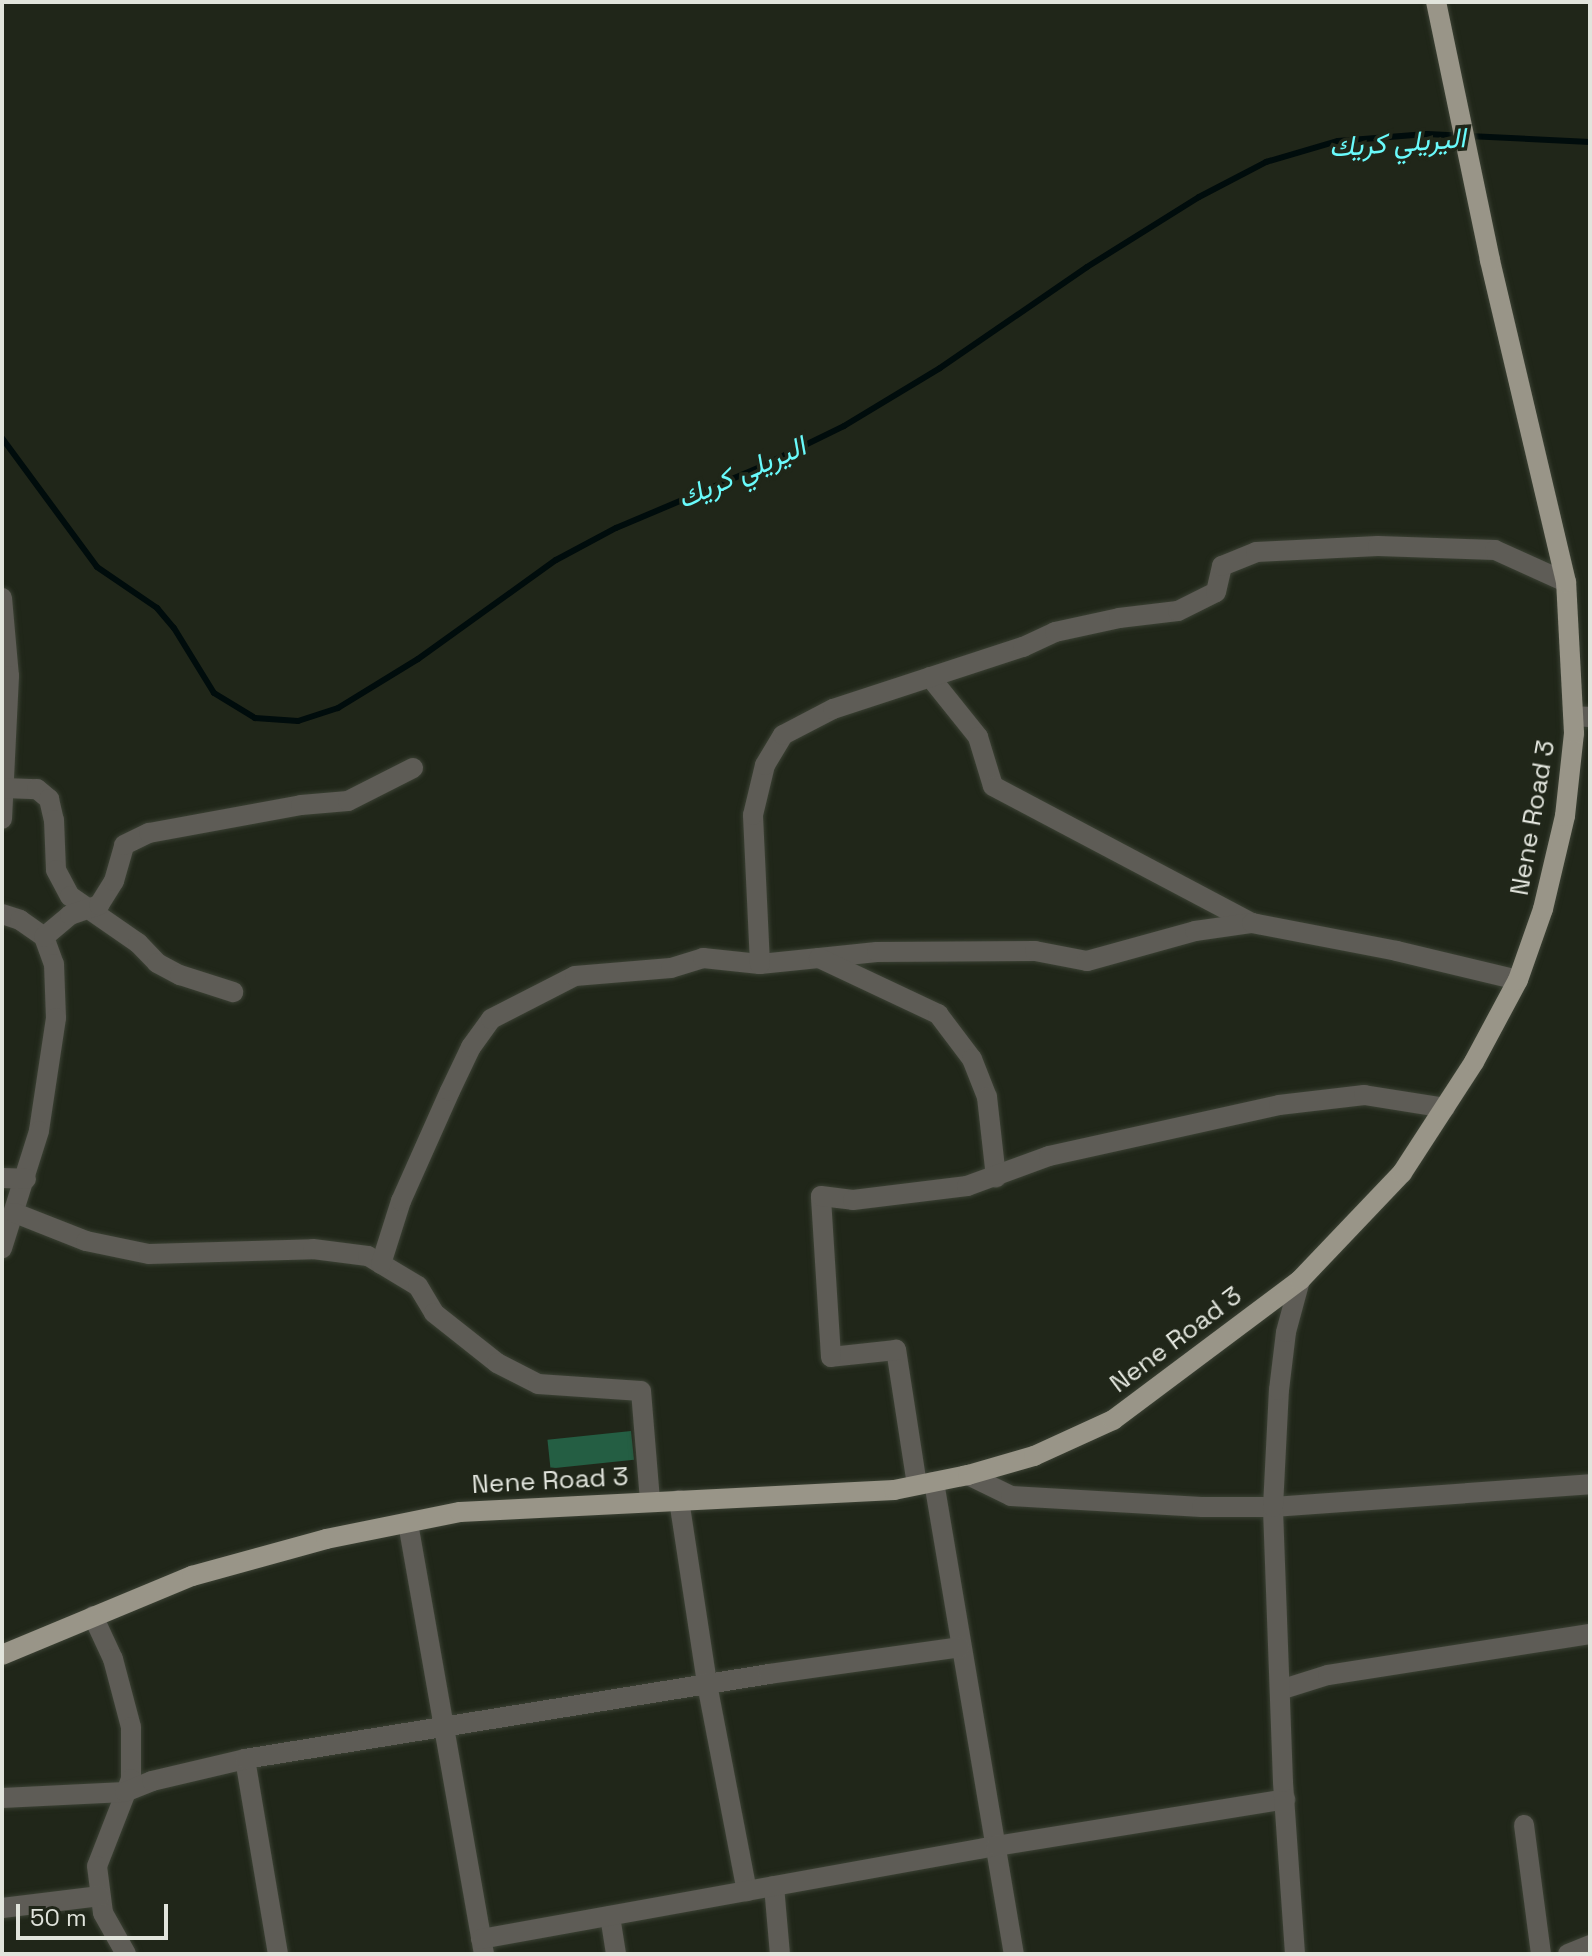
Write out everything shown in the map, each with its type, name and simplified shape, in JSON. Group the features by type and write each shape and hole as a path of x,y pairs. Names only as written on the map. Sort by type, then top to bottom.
{"main road":[{"name":"Nene Road 3","path":"2,1655 192,1576 326,1539 460,1512 790,1497 925,1484 1034,1456 1113,1420 1300,1280 1402,1173 1474,1062 1518,980 1543,909 1565,816 1582,717 1566,582 1490,260 1436,2"}],"street":[{"path":"760,964 753,815 765,765 783,735 833,709 1023,647 1055,632 1119,618 1178,611 1216,592 1222,566 1256,552 1378,546 1495,550 1566,582"},
{"path":"2,598 9,676 2,819"},
{"path":"930,677 978,737 993,786 1252,923 1397,951 1518,980"},
{"path":"44,937 70,915 99,905 114,881 124,845 149,833 301,805 348,801 413,768"},
{"path":"4,788 37,789 49,799 54,820 56,870 70,896 138,943 157,963 180,975 233,992"},
{"path":"2,914 44,937 54,964 56,1018 47,1090 26,1179 2,1248"},
{"path":"381,1264 401,1201 471,1047 491,1019 575,976 671,968 703,958 760,964 877,952 1035,951 1087,961 1195,931 1252,923"},
{"path":"819,958 938,1014 972,1059 987,1097 996,1177"},
{"path":"1014,1954 960,1647 896,1350 831,1357 821,1196 853,1200 967,1186 1049,1156 1279,1105 1364,1095 1445,1108"},
{"path":"2,1178 26,1179"},
{"path":"15,1213 86,1241 149,1254 313,1249 368,1256 418,1286 434,1313 497,1363 538,1384 641,1391 650,1501"},
{"path":"1295,1954 1273,1507 1284,1347 1300,1280"},
{"path":"968,1475 1011,1496 1113,1504 1273,1507 1590,1484"},
{"path":"679,1500 707,1684 747,1891"},
{"path":"408,1523 483,1946 610,1916 996,1846 1285,1799"},
{"path":"93,1616 113,1659 131,1727 131,1779 97,1866 103,1913 126,1954"},
{"path":"1280,1690 1328,1675 1590,1634"},
{"path":"2,1798 125,1792 152,1781 245,1759 707,1684 960,1647"},
{"path":"245,1759 278,1954"},
{"path":"1524,1825 1541,1954"},
{"path":"774,1886 780,1954"},
{"path":"2,1908 100,1896"},
{"path":"610,1916 616,1954"},
{"path":"1568,1954 1590,1945"}],"building":[{"path":"631,1431 634,1460 550,1469 547,1440"}],"waterway":[{"name":"اليريلي كريك","path":"2,438 97,567 157,608 174,628 214,693 255,718 298,721 338,708 418,659 556,560 616,528 758,468 844,426 940,368 1087,267 1199,197 1266,162 1338,141 1427,134 1590,142"}]}
